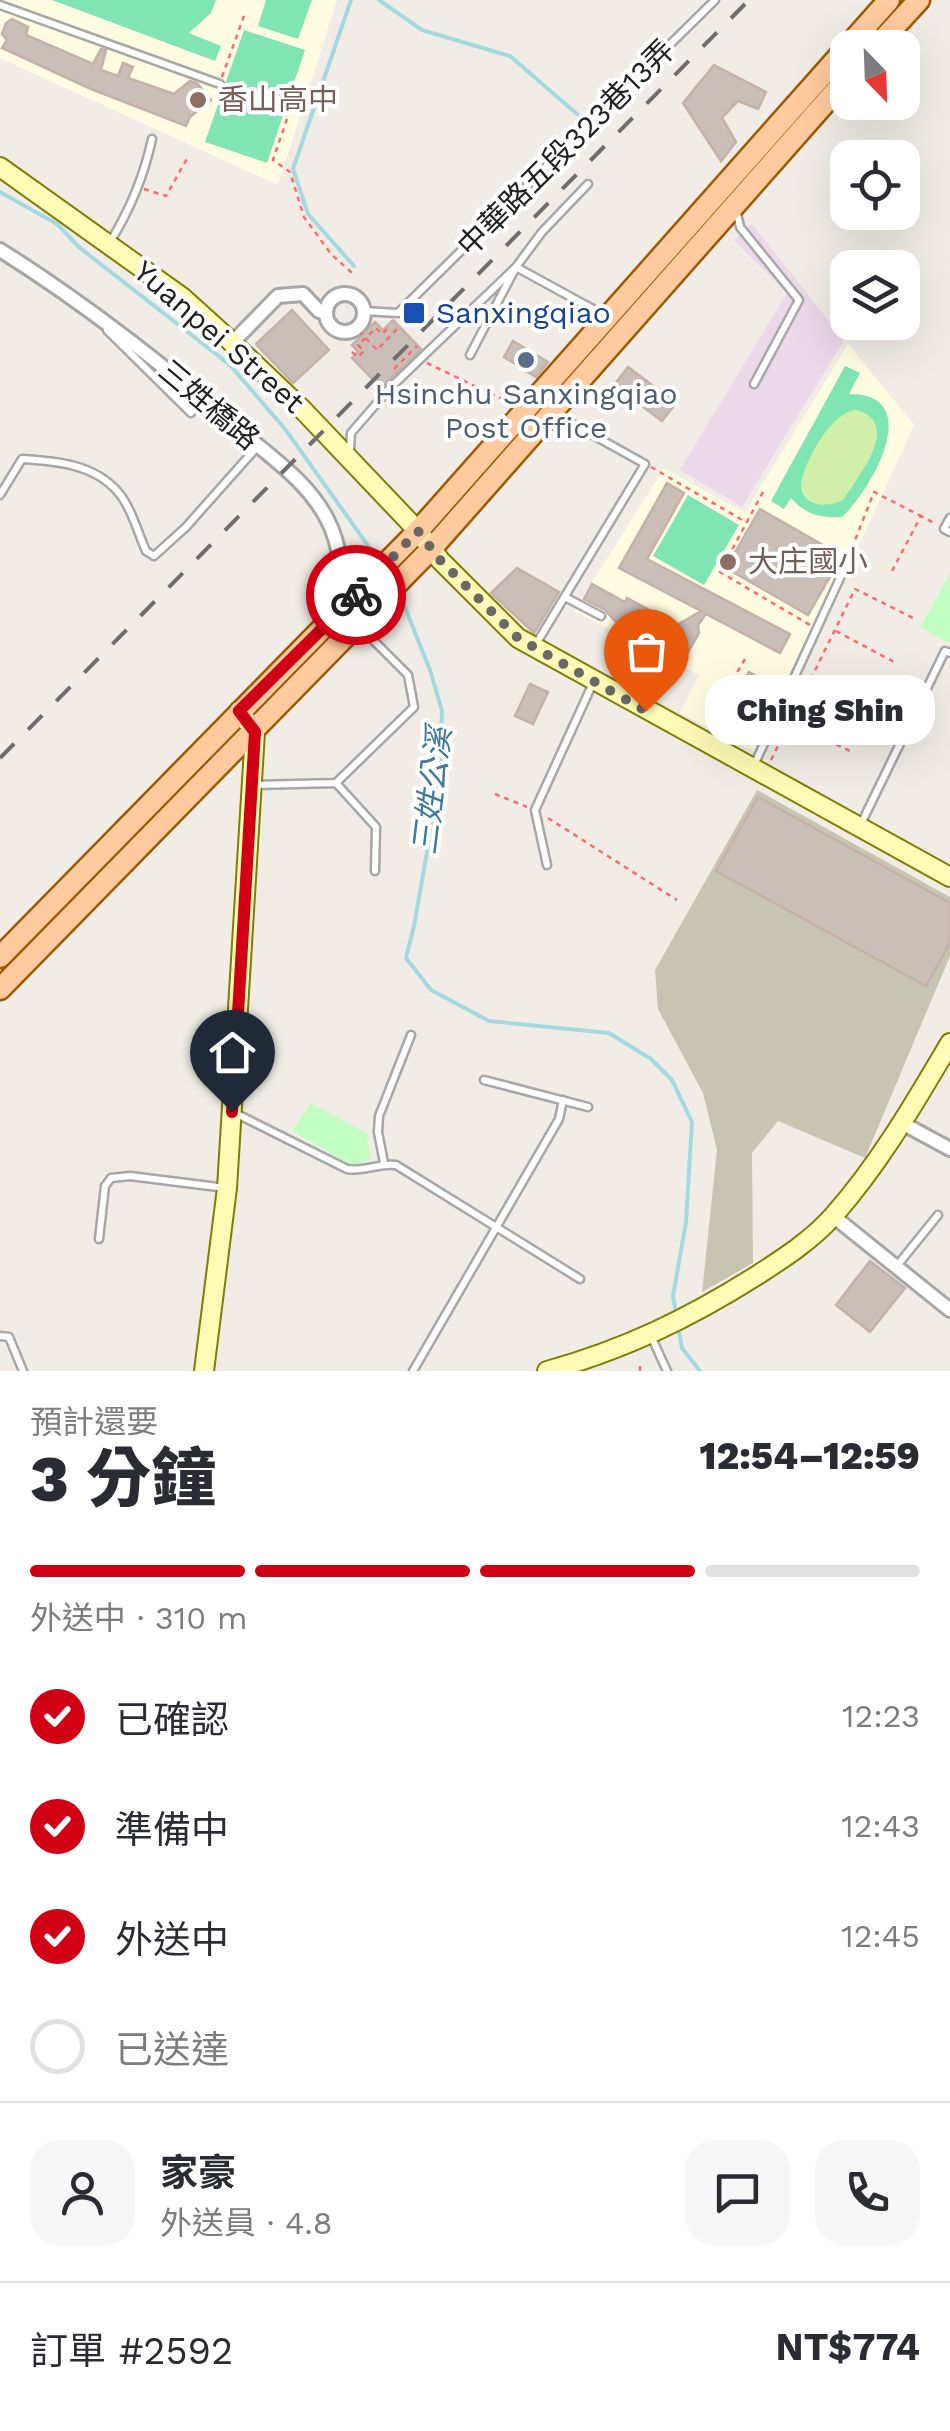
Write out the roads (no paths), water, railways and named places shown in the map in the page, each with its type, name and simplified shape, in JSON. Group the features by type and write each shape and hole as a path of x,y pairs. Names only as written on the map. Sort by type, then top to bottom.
{"main road":[{"path":"0,956 239,711 432,548 735,204 745,176 889,0"},
{"path":"892,30 919,0"},
{"path":"0,990 255,732 418,531 608,317 830,94"}],"street":[{"name":"Yuanpei Street","path":"0,166 182,297 233,342 273,379 518,638 950,878"},
{"name":"三姓橋路","path":"0,250 93,311 181,379 307,487 329,521 342,567 349,617"},
{"path":"233,342 278,296 303,294 319,312 326,312"},
{"path":"342,294 359,300 364,312 361,323 345,332 334,328 326,312 331,300 342,294"},
{"path":"204,1371 227,1188 255,732 239,711"},
{"path":"547,1371 651,1335 698,1313 793,1252 832,1216 902,1123 950,1043"},
{"path":"902,1123 950,1149"},
{"path":"832,1216 950,1310"}],"lane":[{"name":"中華路五段323巷13弄","path":"364,312 398,314 715,0"},
{"path":"0,4 220,84"},
{"path":"109,244 126,218 152,139"},
{"path":"470,355 516,267 542,232 588,184"},
{"path":"735,204 740,227 800,300 754,384"},
{"path":"516,267 608,317"},
{"path":"350,462 351,434 419,360 516,267"},
{"path":"93,311 110,334 192,414"},
{"path":"534,648 646,464 551,412"},
{"path":"0,495 22,459 56,462 92,472 119,493 146,550 154,556 186,528 258,446"},
{"path":"947,531 950,518"},
{"path":"758,772 768,734 846,565"},
{"path":"565,597 601,616"},
{"path":"252,785 336,783 414,707 408,674 349,617"},
{"path":"859,828 945,651 950,654"},
{"path":"547,866 535,810 594,682"},
{"path":"336,783 376,827 375,871"},
{"path":"384,1164 378,1132 380,1116 410,1035"},
{"path":"484,1080 588,1106"},
{"path":"412,1371 559,1119 562,1100"},
{"path":"232,1112 347,1169 396,1165 580,1279"},
{"path":"99,1240 105,1186 111,1178 130,1176 227,1188"},
{"path":"896,1268 938,1216"},
{"path":"651,1335 667,1371"},
{"path":"0,1336 8,1337 23,1371"}],"waterway":[{"path":"351,0 293,169 308,214 354,266"},
{"path":"379,0 422,30 510,56 584,120"},
{"name":"三姓公溪","path":"0,192 57,224 80,248 230,365 285,429 379,561"},
{"name":"三姓公溪","path":"400,595 442,711 440,778 406,958 431,990 489,1021 609,1033 651,1059 672,1080 692,1122 686,1222 673,1296 676,1313"},
{"name":"三姓公溪","path":"678,1327 682,1348 700,1371"}],"railway":[{"path":"0,758 749,0"}],"place":[{"name":"香山高中","path":"198,100"},
{"name":"Sanxingqiao","path":"414,313"},
{"name":"Hsinchu Sanxingqiao Post Office","path":"526,360"},
{"name":"大庄國小","path":"728,562"},
{"name":"Ching Shin","path":"646,711"}]}
